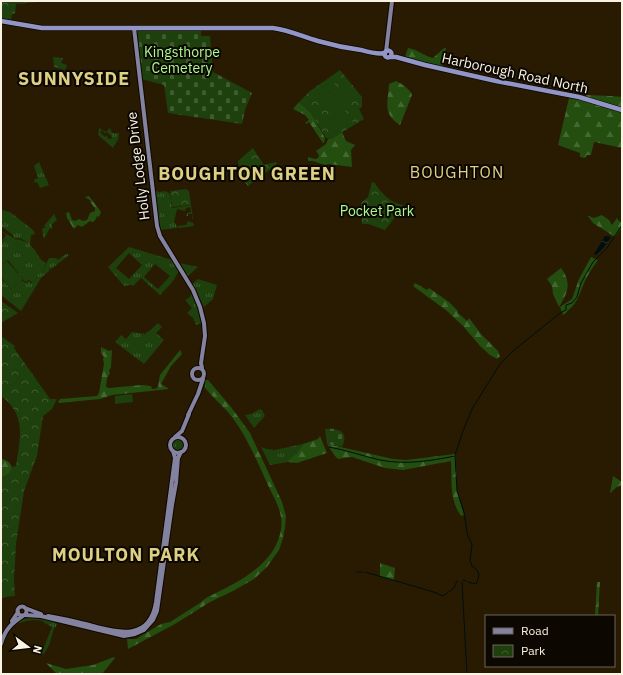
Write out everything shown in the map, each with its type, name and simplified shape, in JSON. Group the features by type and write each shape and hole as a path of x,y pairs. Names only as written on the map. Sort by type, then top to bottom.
{"highway":[{"path":"1,21 42,28 134,28"},
{"name":"Harborough Road North","path":"134,28 278,28 319,41 388,54 496,81 579,97 622,110"}],"main road":[{"path":"388,54 392,1"},
{"name":"Holly Lodge Drive","path":"134,28 157,226 161,238 193,290 201,309 205,338 201,363 202,368"},
{"path":"200,390 193,378 192,372 201,363"},
{"path":"1,636 4,630 15,618 18,609 21,607 41,614 125,633 138,630 148,623 155,607 175,458 170,444 172,439 182,431 200,390 204,373 202,368 196,368"},
{"path":"196,381 203,379"},
{"path":"167,521 169,519 176,483 178,458 186,447 186,442 182,431"},
{"path":"175,437 180,436 184,438"},
{"path":"173,451 181,452"},
{"path":"18,612 20,615 41,616 121,635 134,634 147,628 155,617 159,603 172,505"},
{"path":"1,644 5,632 27,611 25,608"},
{"path":"16,621 24,617 41,616"},
{"path":"82,623 85,626 100,631"}],"green space":[{"path":"1,1 49,1 16,4 15,14 12,14 11,20 1,19"},
{"name":"Kingsthorpe Cemetery","path":"138,30 202,30 201,36 210,36 213,72 252,93 245,110 242,124 168,113 164,85 141,79"},
{"path":"408,48 433,58 444,48 446,48 442,68 405,57"},
{"path":"53,57 63,58 61,63 67,65 65,70 54,67"},
{"path":"340,70 362,97 362,107 359,109 364,119 331,139 326,138 311,113 299,102 310,91"},
{"path":"331,80 337,87 324,99 318,92"},
{"path":"396,81 408,89 412,95 400,125 394,121 388,112 387,107 389,84"},
{"path":"346,89 353,98 336,111 329,103"},
{"path":"586,95 622,97 622,148 594,142 591,155 587,155 585,158 580,157 580,153 558,145 569,98 586,97"},
{"path":"299,102 311,113 325,138 324,143 309,122 306,124 305,123 309,120 305,115 293,109"},
{"path":"344,109 353,122 333,135 324,123"},
{"path":"99,128 106,132 110,128 112,133 119,133 118,141 116,140 117,141 113,148 98,135","holes":["102,130 105,134 106,132 111,135 112,138 109,139 106,135 105,137 100,132"]},
{"path":"342,132 346,141 355,145 351,150 352,167 326,165 308,161 308,157 315,159 318,158 319,155 316,151 326,144 328,139 331,139"},
{"path":"253,148 264,165 276,162 277,164 248,186 243,180 241,182 239,179 238,161"},
{"path":"39,162 49,185 40,188 34,180 38,178 34,166"},
{"name":"Pocket Park","path":"372,182 375,183 388,198 403,205 385,230 368,224 362,224 361,203 368,197"},
{"path":"186,189 189,191 191,205 172,207 170,191"},
{"path":"154,190 159,192 166,191 170,194 172,208 191,205 193,219 192,214 188,214 188,216 186,216 187,213 191,212 190,207 186,208 185,211 177,209 174,222 177,228 160,230"},
{"path":"89,196 101,212 99,217 97,216 93,222 90,221 82,227 78,225 74,229 67,218 66,213 69,212 72,220 75,221 79,219 83,221 87,220 90,213 95,211 95,208 90,202 91,201 85,197"},
{"path":"2,210 10,212 33,230 35,234 31,235 30,245 46,263 41,275 32,282 29,280 25,282 8,260 1,266 1,263 3,262 1,262 1,243 7,238 1,242 6,235 1,231 14,238 13,235 1,226","holes":["13,239 24,240 29,244 22,240"]},
{"path":"54,214 57,220 52,224 52,229 50,228 44,239 42,230 43,228 46,228 44,226"},
{"path":"602,215 609,220 612,225 617,218 622,223 622,227 615,237 593,223 588,216 594,218"},
{"path":"188,221 193,223 194,226 179,228 177,226 186,225"},
{"path":"129,247 172,260 179,271 173,281 160,295 141,278 133,286 124,286 108,267","holes":["129,253 142,265 129,279 116,268","155,264 170,276 158,289 144,277"]},
{"path":"66,254 69,255 51,269 48,269 50,270 41,278 21,311 1,295 1,278 11,289 22,280 25,283 29,281 31,283 30,284 41,275 49,258 56,258 58,260"},
{"path":"591,257 598,260 588,276 575,303 563,315 560,307 572,299 579,279"},
{"path":"7,261 23,279 11,289 1,277 1,267"},
{"path":"180,263 198,267 188,276"},
{"path":"561,268 567,278 568,288 559,307 553,294 552,286 547,279"},
{"path":"198,279 217,285 213,299 204,307 192,284"},
{"path":"415,283 427,290 429,288 449,302 467,321 469,318 481,334 498,351 500,357 497,359 490,355 447,311 413,286"},
{"path":"192,293 198,307 202,323 196,325 193,318 187,313 192,308 185,300 189,298"},
{"path":"1,301 18,313 1,323"},
{"path":"158,323 162,327 156,333 164,340 144,364 115,342 121,335 126,339 132,332 146,334 146,332"},
{"path":"1,336 15,346 14,348 50,399 57,399 52,409 43,416 37,456 24,491 16,544 14,579 15,596 4,597 1,599 1,477 8,474 12,467 16,466 20,428 15,411 1,396"},
{"path":"101,347 109,351 112,350 111,367 107,378 106,387 109,388 142,385 151,386 152,389 155,389 158,387 160,375 180,350 182,354 171,366 161,384 169,389 112,395 100,399 59,403 58,402 60,399 97,396 99,393 104,364 104,357 101,353"},
{"path":"205,380 208,380 231,407 250,433 282,502 286,516 283,538 279,550 267,567 254,579 210,602 175,624 128,649 127,639 136,639 161,624 170,622 206,598 252,572 268,558 274,549 280,534 281,517 279,508 254,455 234,420 205,388"},
{"path":"132,394 133,402 115,404 115,396"},
{"path":"260,409 265,416 254,428 245,415 251,414"},
{"path":"325,429 339,430 344,434 344,442 342,447 327,444"},
{"path":"320,436 327,453 297,463 288,462 288,460 297,453 303,444 318,439"},
{"path":"178,438 183,440 185,445 183,450 178,452 173,450 171,445 173,440"},
{"path":"303,444 297,453 288,460 288,462 270,465 261,447 274,450"},
{"path":"327,444 393,459 406,460 455,454 457,491 464,515 461,516 457,510 453,496 451,461 403,470 385,468 352,457 338,459"},
{"path":"2,459 9,462 12,470 7,476 1,478"},
{"path":"613,476 622,482 622,485 610,493"},
{"path":"380,563 395,568 394,580 380,576"},
{"path":"597,582 600,582 598,615 595,615"},
{"path":"38,618 56,621 57,622 54,621 57,624 48,647 42,655 37,653 41,654 34,649 42,652 52,627 43,621 35,620 13,625 19,620"},
{"path":"114,657 115,658 102,674 57,674 46,663 66,669 93,665"}],"water":[{"path":"605,236 611,237 596,255 594,254"}],"waterway":[{"path":"468,582 476,584 479,575 477,570 472,566 470,560 472,545 467,533 464,512 457,491 455,455 472,409 500,364 512,352 560,313 566,310 566,305 572,303 577,297 581,283 593,262 607,248 622,225"},
{"path":"329,447 380,460 398,462 427,461 455,456"},
{"path":"356,572 362,572"},
{"path":"365,572 443,596 454,588 457,581"},
{"path":"462,582 467,674"}],"district":[{"name":"SUNNYSIDE","path":"74,79"},
{"name":"BOUGHTON","path":"457,172"},
{"name":"BOUGHTON GREEN","path":"247,174"},
{"name":"MOULTON PARK","path":"126,555"}]}
